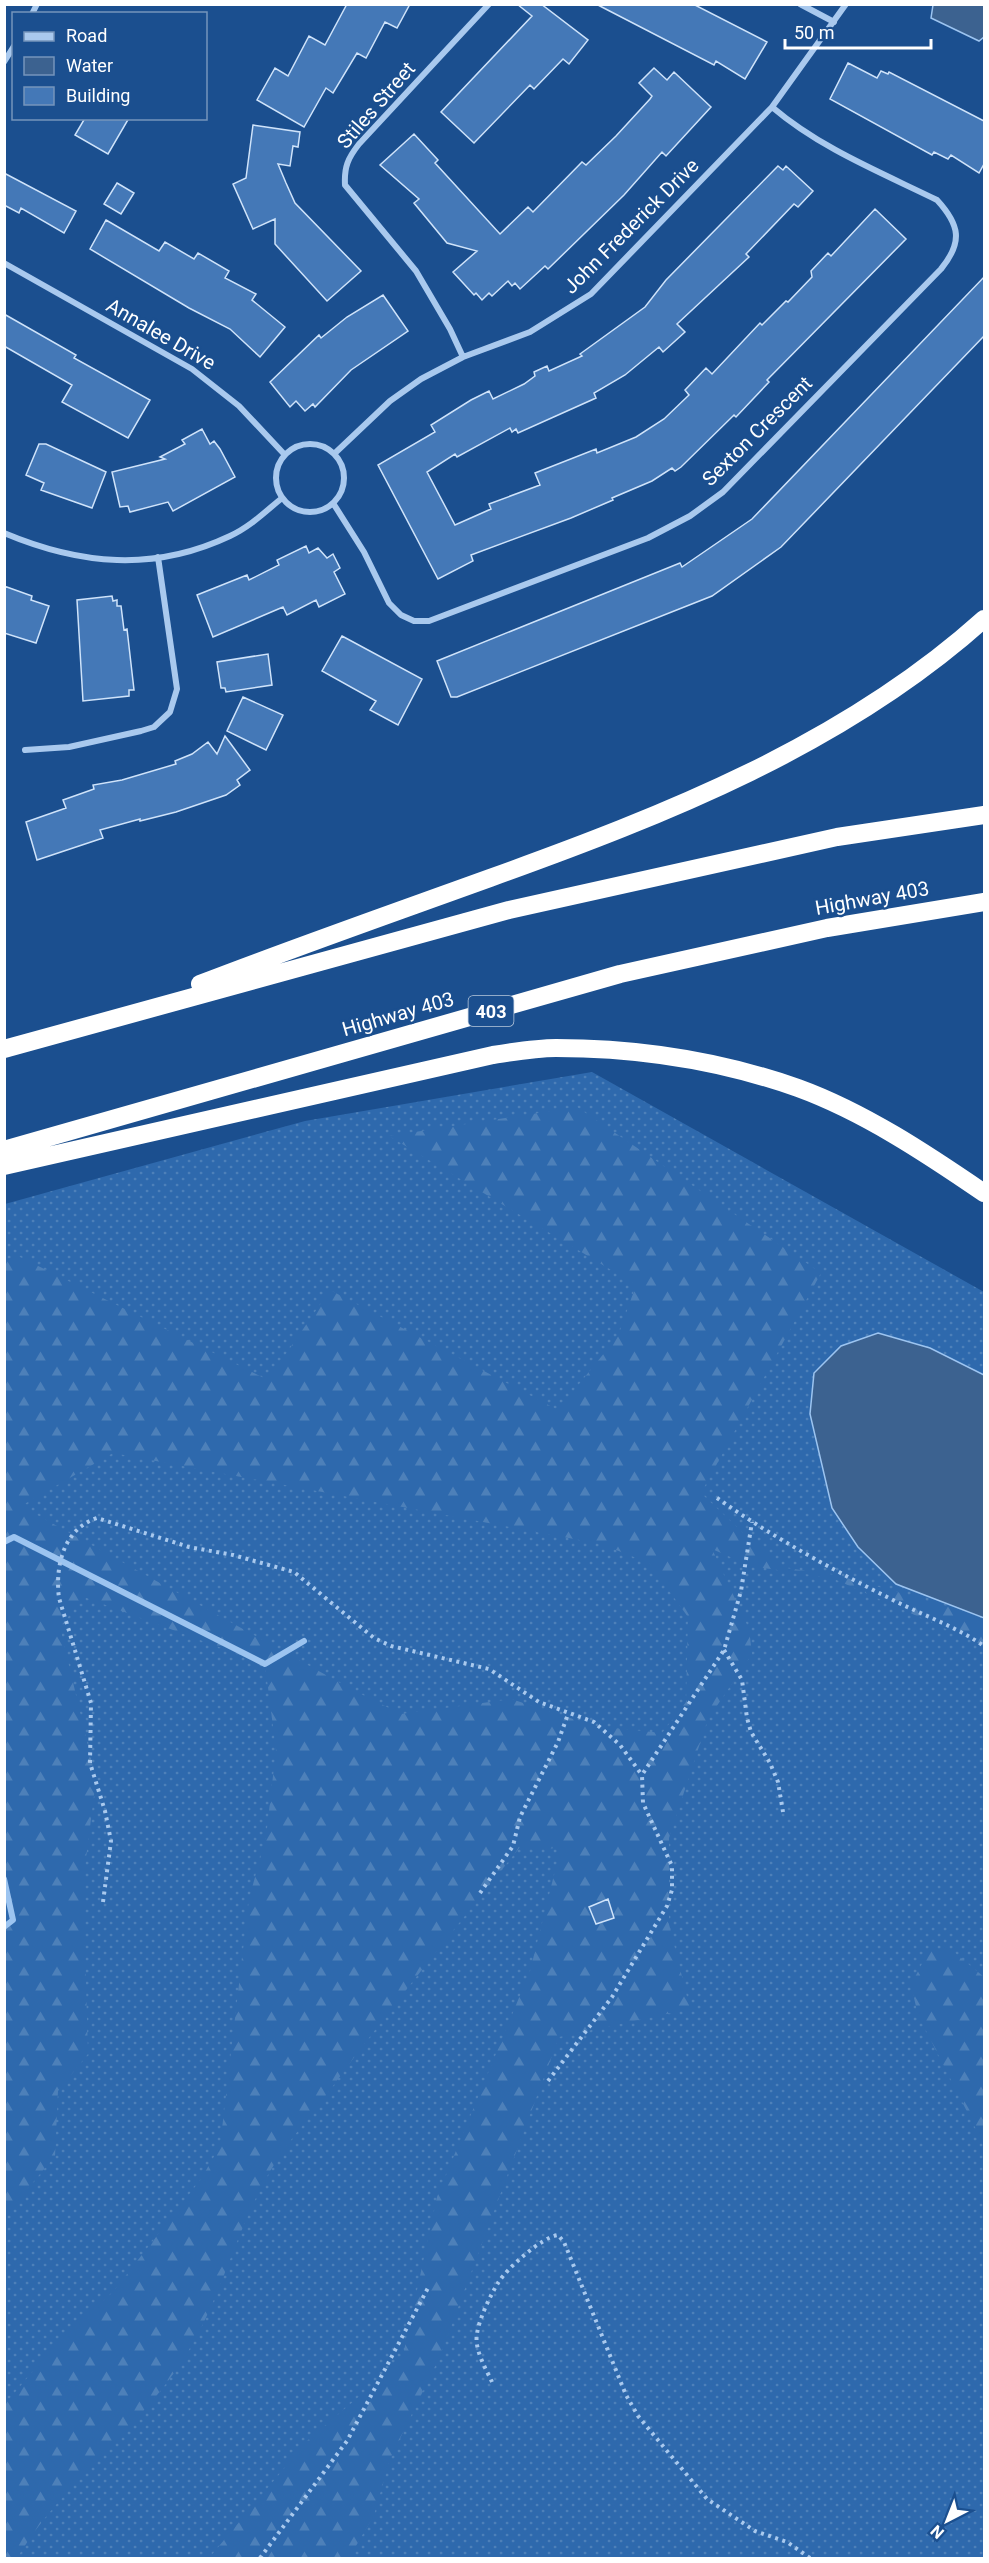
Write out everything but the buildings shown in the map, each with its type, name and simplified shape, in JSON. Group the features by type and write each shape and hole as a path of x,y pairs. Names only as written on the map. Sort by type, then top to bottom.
{"highway":[{"path":"100,1022 272,956 591,841 697,798 758,770 875,704 984,619"},
{"path":"4,1049 509,910 837,837 984,815"},
{"name":"Highway 403","path":"4,1150 620,974 827,928 984,902"},
{"path":"4,1166 493,1055 554,1048 634,1052 716,1064 799,1089 874,1124 984,1193"}],"street":[{"name":"Stiles Street","path":"463,357 450,328 416,271 345,185 344,170 358,144 489,4"},
{"path":"800,4 834,22"},
{"name":"John Frederick Drive","path":"334,454 405,390 440,368 530,332 582,303 772,107 846,4"},
{"path":"4,62 12,49"},
{"name":"Sexton Crescent","path":"333,503 364,552 389,603 401,615 414,621 429,621 648,538 690,516 723,492 941,269 956,244 955,227 949,213 937,201 824,144 792,124 772,107"},
{"name":"Annalee Drive","path":"4,263 192,369 238,406 285,455"},
{"path":"304,444 326,448 334,454 344,473 340,495 333,503 313,512 291,506 282,498 276,481 279,462 285,455 304,444"},
{"path":"4,533 37,546 82,558 130,560 158,557 231,536 282,498"},
{"path":"25,750 69,747 141,731 154,727 170,712 177,689 158,557"}],"path":[{"path":"717,1498 752,1522 868,1587 968,1635 984,1646"},
{"path":"103,1902 111,1841 105,1811 90,1763 91,1703 59,1598 57,1582 61,1556 75,1532 97,1518 189,1547 294,1572 374,1638 391,1646 489,1670 539,1702 594,1722 607,1732 642,1775"},
{"path":"548,2081 612,1997 658,1923 672,1890 672,1866 643,1803 642,1775 724,1650 741,1591 752,1522"},
{"path":"724,1650 742,1680 747,1718 778,1782 783,1812"},
{"path":"480,1893 513,1846 520,1817 558,1742 568,1714"},
{"path":"492,2382 481,2356 476,2336 498,2283 521,2259 551,2236 558,2235 564,2242 626,2395 638,2416 707,2499 755,2531 786,2542 810,2559"},
{"path":"260,2559 347,2441 429,2286"}],"green space":[{"path":"592,1072 984,1292 984,2558 5,2558 5,1204 305,1121"},
{"path":"577,1107 821,1273 701,1493 779,1567 836,1575 965,1611 984,1620 984,1646 832,1578 751,1566 712,1549 749,1629 752,1654 708,1719 669,1838 669,1924 690,2009 559,2037 440,2356 390,2459 374,2515 349,2558 209,2558 308,2440 402,2360 437,2197 530,1971 561,1847 548,1849 520,1847 402,1995 292,2139 269,2173 197,2336 165,2385 55,2506 17,2558 5,2558 5,2404 62,2337 113,2292 201,2179 220,2146 249,1899 266,1837 276,1750 265,1664 84,1597 60,1627 96,1780 83,1882 88,2054 58,2091 55,2156 15,2204 5,2212 5,1260 18,1256 268,1380 330,1290 558,1410 618,1336 636,1285 389,1136","holes":["113,1453 601,1544 649,1563 688,1617 686,1702 662,1733 595,1726 511,1699 401,1714 353,1690 21,1506"]},
{"path":"930,1948 954,1952 984,1977 984,2145 918,2015 911,1985"}],"water":[{"path":"933,5 984,5 984,37 979,41 931,18"},
{"path":"878,1333 930,1348 984,1375 984,1618 896,1584 858,1547 832,1508 810,1414 814,1373 841,1346"}],"waterway":[{"path":"4,1542 14,1537 265,1664 304,1641"},
{"path":"4,1879 13,1920 4,1927"}]}
